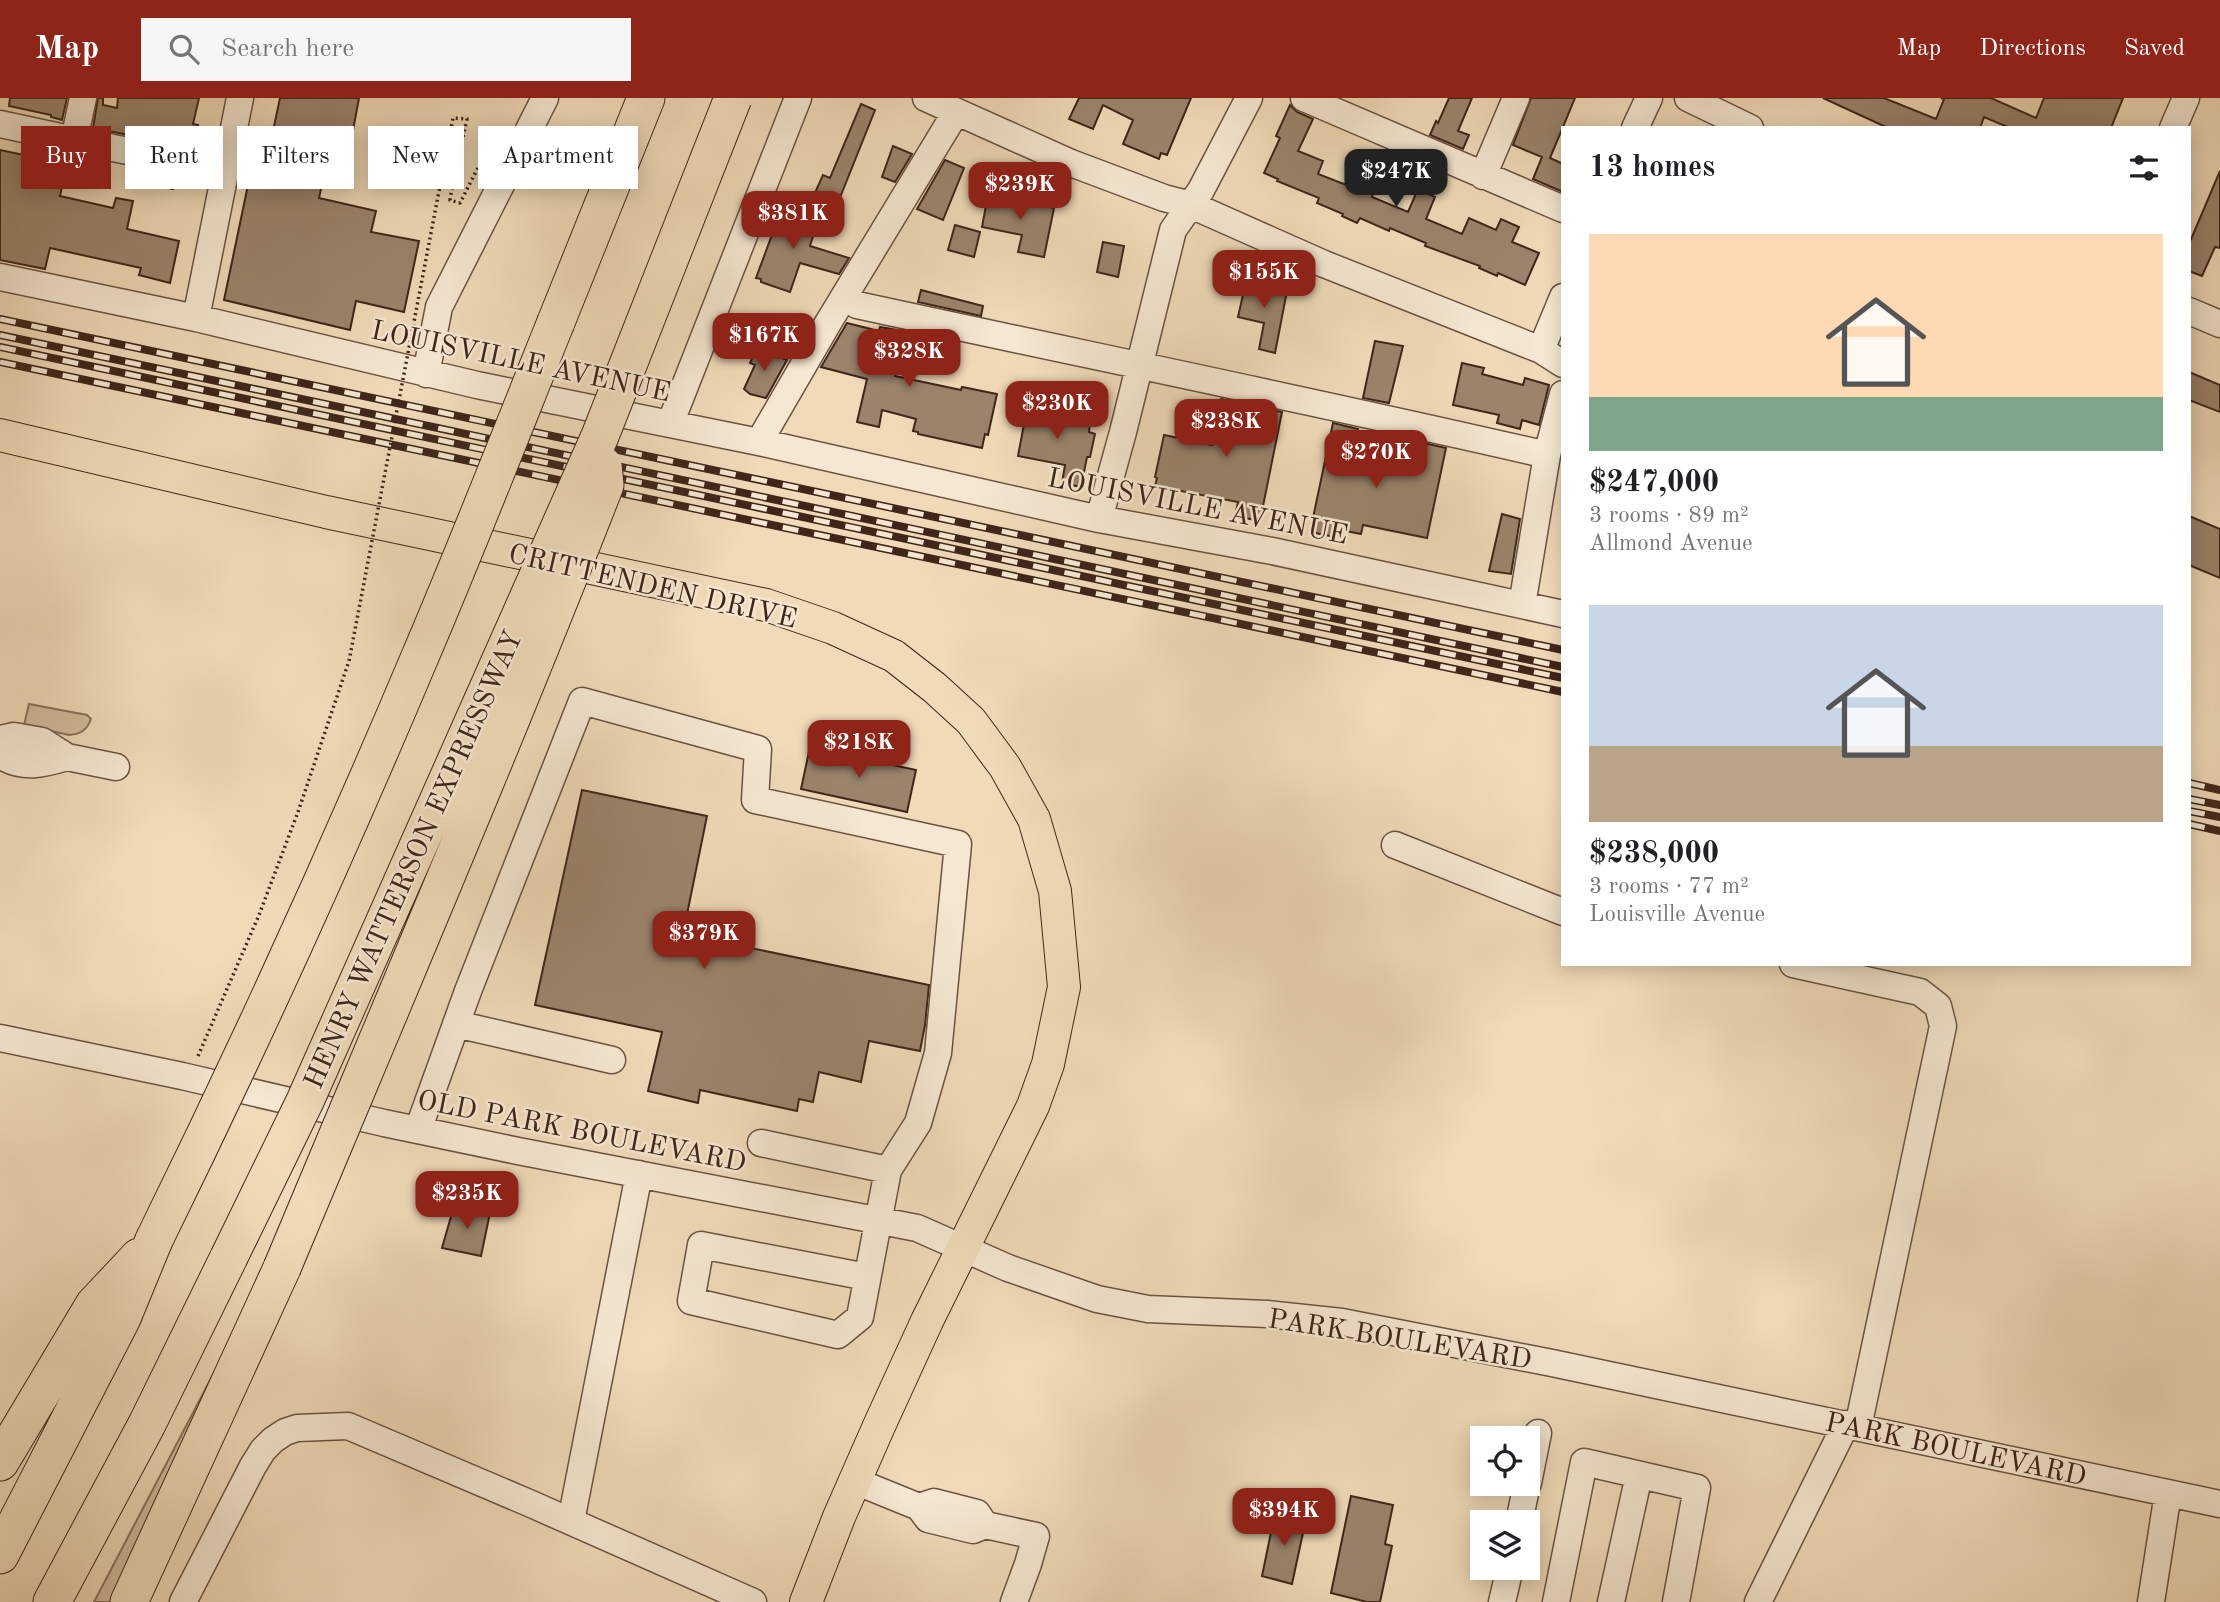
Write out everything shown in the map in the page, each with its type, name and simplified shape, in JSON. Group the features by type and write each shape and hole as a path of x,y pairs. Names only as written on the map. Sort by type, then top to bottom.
{"highway":[{"path":"0,1555 122,1318 154,1240 228,1090 387,734 646,98"},
{"name":"HENRY WATTERSON EXPRESSWAY","path":"52,1602 147,1424 304,1101 600,436 733,98"},
{"path":"129,1602 282,1268 468,827 605,485 600,436"},
{"path":"0,1462 94,1305 154,1240"}],"main road":[{"name":"CRITTENDEN DRIVE","path":"0,435 326,512 766,605 833,628 894,656 935,688 971,721 1005,767 1034,819 1055,891 1064,987 1048,1064 1032,1106 963,1248"},
{"path":"806,1602 855,1481 963,1248"}],"street":[{"path":"77,126 83,98"},
{"path":"196,318 240,98"},
{"path":"530,126 545,98"},
{"path":"670,424 798,98"},
{"path":"926,98 1071,163 1164,198 1191,205 1348,274 1541,350 1561,363"},
{"path":"1099,519 1173,230 1201,190 1249,98"},
{"path":"1304,98 1561,208"},
{"path":"1483,176 1516,98"},
{"path":"1636,126 1649,98"},
{"path":"1688,98 1746,126"},
{"path":"2174,126 2186,98"},
{"path":"759,442 956,112"},
{"path":"0,124 21,129"},
{"path":"111,148 226,171"},
{"path":"426,374 439,307 498,189"},
{"name":"LOUISVILLE AVENUE","path":"0,277 196,318 426,374 759,442 1099,519 1284,554 1561,614"},
{"path":"1541,350 1561,302"},
{"path":"857,305 1548,455"},
{"path":"2191,312 2220,324"},
{"path":"1522,606 1548,455 1561,402"},
{"path":"418,1130 456,1024 582,701 758,750 755,800 958,844 938,1053 918,1123 888,1170 860,1317 838,1335 691,1301 701,1245 867,1277"},
{"path":"0,740 14,736 42,741 67,757 116,767"},
{"path":"0,755 6,760 37,766 67,757"},
{"path":"1395,845 1561,911"},
{"path":"1758,1602 1852,1426 1943,1026 1938,1006 1920,992 1802,966"},
{"path":"456,1024 612,1060"},
{"name":"OLD PARK BOULEVARD","path":"0,1038 188,1077 418,1130 917,1228 963,1248"},
{"path":"761,1143 888,1170"},
{"path":"570,1521 639,1174"},
{"name":"PARK BOULEVARD","path":"963,1248 1008,1268 1097,1299 1148,1309 1267,1314 1342,1322 1552,1363 2220,1504"},
{"path":"183,1602 258,1458 273,1440 297,1428 348,1426 753,1602"},
{"path":"1556,1602 1584,1462 1697,1488 1676,1602"},
{"path":"1611,1602 1639,1475"},
{"path":"855,1481 919,1507 928,1519 973,1530 985,1525 1036,1536 1014,1602"},
{"path":"2151,1602 2168,1493"},
{"path":"1502,1602 1507,1580"}],"path":[{"path":"188,1077 259,915 298,812 349,661 453,118 467,119 450,200 460,203 478,168"}],"shaded area":[{"path":"29,704 87,715 91,719 83,731 69,735 24,725"},
{"path":"219,1363 117,1602 94,1602"}],"building":[{"path":"10,98 67,98 62,120 9,106"},
{"path":"98,98 103,98 103,105 117,108 118,98 199,98 193,124 198,126 125,126 125,134 111,132 111,126 93,126"},
{"path":"280,98 359,98 354,126 274,126"},
{"path":"1079,98 1191,98 1167,155 1161,153 1159,159 1123,144 1133,120 1103,105 1093,129 1069,119"},
{"path":"1449,98 1472,98 1458,131 1469,135 1463,149 1430,135"},
{"path":"1531,98 1575,98 1561,126 1550,158 1561,163 1561,191 1533,179 1542,157 1513,145"},
{"path":"1823,98 1884,98 1936,119 1944,99 1941,98 1991,98 2036,118 2044,98 2123,98 2112,126 2005,126 1984,117 1981,126 1884,126"},
{"path":"861,104 875,110 837,205 814,195 823,175 830,178"},
{"path":"1290,105 1297,112 1313,119 1298,151 1323,161 1318,174 1354,188 1359,176 1377,184 1372,197 1408,212 1418,189 1435,197 1426,219 1462,234 1469,218 1496,230 1501,219 1519,227 1512,242 1539,253 1525,285 1425,246 1426,243 1390,228 1389,231 1360,218 1357,223 1317,203 1319,198 1264,173 1280,138 1276,136"},
{"path":"893,146 912,154 895,182 882,177"},
{"path":"0,150 21,154 21,189 62,189 60,196 113,208 116,198 133,201 127,229 179,241 170,283 139,275 141,268 50,248 45,269 0,260"},
{"path":"945,160 964,168 943,220 917,209"},
{"path":"2220,171 2220,248 2215,247 2202,276 2191,272 2191,239"},
{"path":"247,189 321,189 319,198 376,211 371,232 419,241 404,312 356,301 350,330 224,300"},
{"path":"988,195 1054,208 1044,257 1018,252 1022,235 982,227"},
{"path":"775,206 812,217 807,231 814,233 810,246 849,258 839,274 800,263 790,292 756,278 773,232 767,230"},
{"path":"955,225 980,232 974,257 948,250"},
{"path":"1103,242 1124,246 1118,277 1097,272"},
{"path":"1247,277 1268,281 1266,287 1287,291 1275,353 1259,349 1264,323 1238,317"},
{"path":"921,290 983,306 981,316 918,302"},
{"path":"847,323 879,331 880,327 903,331 895,376 961,390 962,387 997,394 988,435 985,434 982,448 918,434 913,431 916,419 882,410 879,427 857,422 867,379 821,367"},
{"path":"1375,341 1403,346 1389,403 1363,398"},
{"path":"757,348 787,360 766,398 750,394 744,389 755,365 750,363"},
{"path":"1462,363 1484,368 1482,374 1523,385 1525,378 1549,385 1539,425 1522,420 1520,429 1497,423 1499,415 1453,405"},
{"path":"2191,373 2220,385 2220,412 2191,401"},
{"path":"1221,399 1282,412 1260,521 1235,516 1238,502 1155,486 1164,435 1212,445"},
{"path":"1028,403 1070,413 1069,420 1090,424 1089,432 1095,434 1081,487 1062,483 1065,465 1018,456"},
{"path":"1333,423 1358,429 1352,457 1404,468 1405,463 1414,465 1419,442 1446,448 1427,538 1363,525 1361,534 1336,529 1335,537 1310,532"},
{"path":"1502,514 1520,519 1511,574 1489,571"},
{"path":"2191,517 2220,529 2220,578 2191,566"},
{"path":"810,747 916,770 907,812 801,789"},
{"path":"582,790 707,816 683,934 929,985 920,1051 869,1041 861,1082 819,1072 813,1102 799,1099 797,1111 700,1090 698,1103 648,1091 662,1032 535,1005"},
{"path":"454,1206 490,1213 481,1256 442,1248"},
{"path":"1351,1496 1393,1505 1385,1544 1392,1546 1380,1602 1367,1602 1331,1593"},
{"path":"1275,1513 1306,1519 1292,1584 1262,1576"}],"railway":[{"path":"0,319 1561,650"},
{"path":"0,335 1561,667"},
{"path":"0,347 1561,678"},
{"path":"0,362 1561,692"},
{"path":"2191,783 2220,790"},
{"path":"2191,799 2220,805"},
{"path":"2191,811 2220,817"},
{"path":"2191,824 2220,831"}]}
